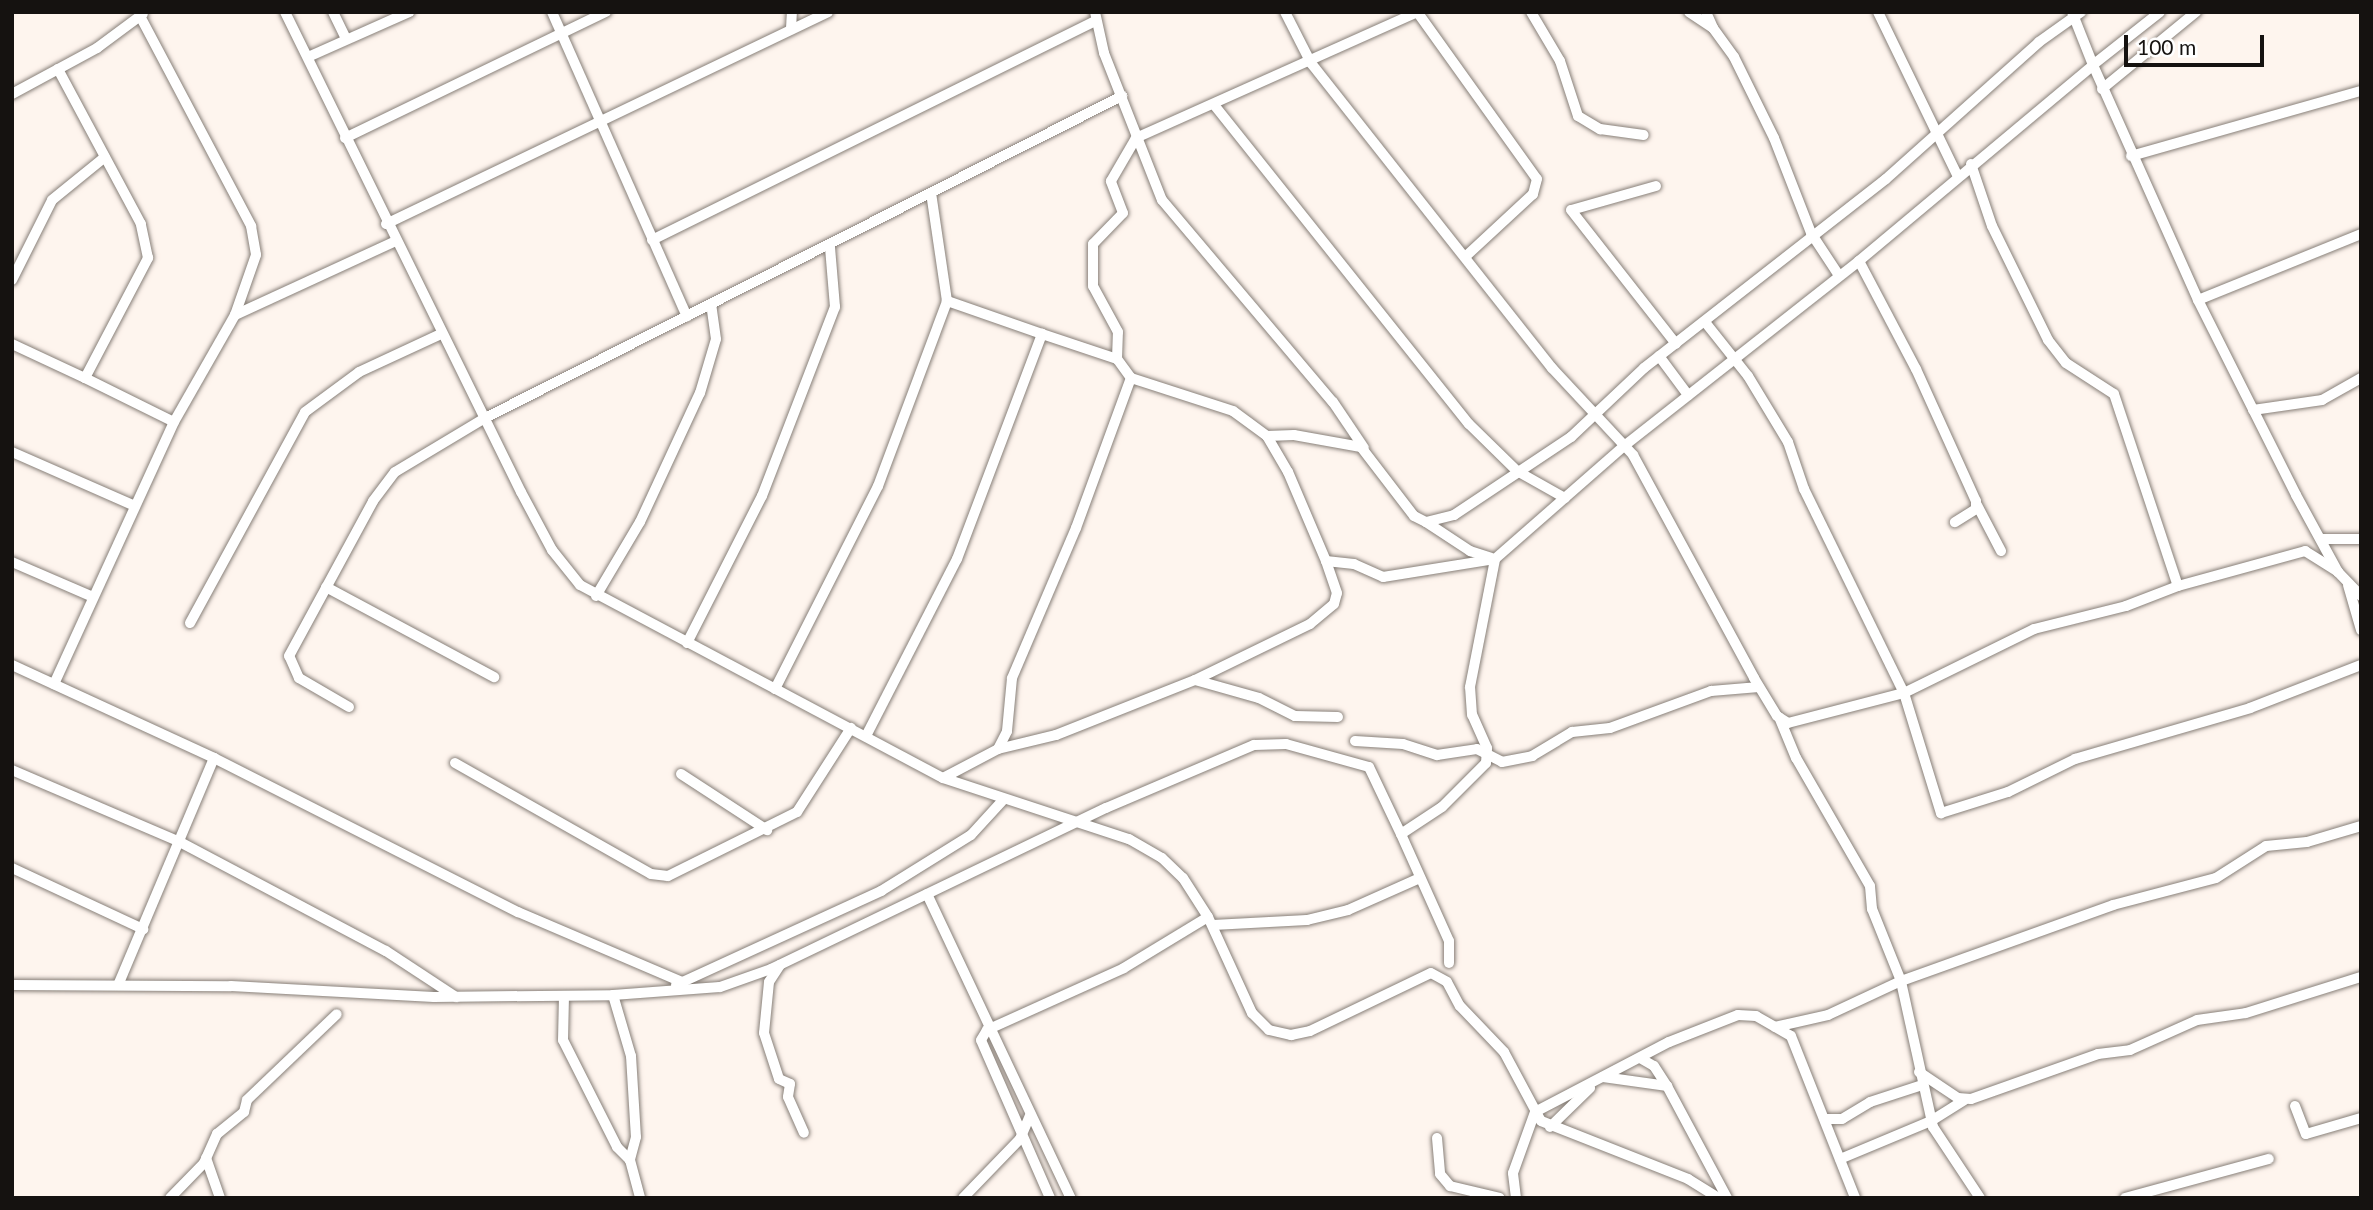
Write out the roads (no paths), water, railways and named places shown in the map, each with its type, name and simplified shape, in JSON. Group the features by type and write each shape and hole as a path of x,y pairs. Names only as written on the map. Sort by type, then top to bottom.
{"street":[{"path":"285,12 394,242 552,550 580,585 596,596 943,778 1072,824 1129,839 1162,858 1183,878 1211,921 1252,1013 1269,1030 1291,1035 1431,973 1447,982 1460,1006 1504,1052 1535,1112 1550,1127 1668,1171 1719,1198"},
{"path":"333,12 346,40"},
{"path":"308,57 409,12"},
{"path":"552,12 687,316"},
{"path":"345,138 606,12"},
{"path":"791,29 792,12"},
{"path":"386,224 828,12"},
{"path":"1285,12 1311,63 1593,412 1624,446 1680,536 1759,687 1779,717 1796,758 1870,886 1872,909 1901,981 1931,1121 1980,1198"},
{"path":"1117,359 1118,332 1093,286 1093,244 1123,213 1111,181 1136,138 1215,106 1418,12 1537,179 1533,194 1466,256"},
{"path":"1531,12 1560,61 1578,116 1600,129 1644,135"},
{"path":"1689,12 1713,28"},
{"path":"1706,12 1754,94 1811,233 1838,274"},
{"path":"1878,12 1935,137 1957,175"},
{"path":"1326,561 1354,564 1383,577 1494,559 1624,446 1838,274 1859,261 1957,175 2160,12"},
{"path":"2102,89 2196,12"},
{"path":"12,94 58,69 142,14 251,226 256,255 235,315 174,422 54,684"},
{"path":"1426,522 1454,515 1571,437 1593,412 1659,356 1935,137 2076,14 2102,89 2198,300 2338,572 2361,596"},
{"path":"652,240 1096,17 1154,185 1173,215 1333,402 1414,516 1470,551 1494,559"},
{"path":"58,69 141,225 148,258 85,378"},
{"path":"2132,156 2361,92"},
{"path":"349,707 299,678 289,656 373,501 395,472 485,418 830,247 1122,96"},
{"path":"1215,106 1469,424 1517,471 1565,498"},
{"path":"12,280 51,200 105,157"},
{"path":"1971,164 1992,226 2048,340 2066,363 2114,394 2178,586"},
{"path":"1656,186 1571,210 1676,344"},
{"path":"775,689 878,486 947,301 931,193"},
{"path":"2198,300 2361,234"},
{"path":"235,315 394,242"},
{"path":"687,643 762,496 835,307 830,247"},
{"path":"1859,261 1916,369 1977,505 2001,551"},
{"path":"943,778 998,750 1056,735 1195,680 1326,613 1337,593 1288,472 1267,436 1233,411 1131,378 1117,359 947,301"},
{"path":"596,596 640,522 700,393 716,339 711,305"},
{"path":"1704,322 1735,358 1788,442 1804,489 1903,693 1941,813 2008,792 2075,759 2250,708 2361,665"},
{"path":"190,623 305,412 359,372 442,334"},
{"path":"866,736 957,559 1042,334"},
{"path":"12,344 174,422"},
{"path":"1659,356 1688,396"},
{"path":"998,750 1007,731 1013,678 1076,528 1131,378"},
{"path":"2253,410 2322,400 2361,378"},
{"path":"1267,436 1306,436 1366,450"},
{"path":"12,452 135,506"},
{"path":"1955,522 1977,505"},
{"path":"2321,538 2361,540"},
{"path":"1779,717 1797,725 1903,693 2035,629 2126,606 2178,586 2305,551 2338,572"},
{"path":"1487,755 1469,695 1494,559"},
{"path":"12,562 93,597"},
{"path":"2348,584 2361,630"},
{"path":"326,587 494,677"},
{"path":"12,665 214,758 518,912 682,982"},
{"path":"1195,680 1259,698 1295,716 1338,718"},
{"path":"1354,741 1403,744 1437,755 1477,749 1502,762 1532,756 1572,732 1610,728 1731,686 1759,687"},
{"path":"455,763 651,874 687,871 797,812 851,728"},
{"path":"12,985 118,985 456,997 613,995 720,987 781,964 1072,824 1254,745 1286,744 1369,767 1449,941 1449,963"},
{"path":"1401,834 1453,798 1487,755"},
{"path":"118,985 214,758"},
{"path":"12,769 178,841 368,941 456,997"},
{"path":"681,774 767,830"},
{"path":"659,991 881,891 971,835 1002,801"},
{"path":"1775,1027 1828,1015 1901,981 2113,905 2216,878 2266,846 2307,842 2361,826"},
{"path":"12,868 143,929"},
{"path":"1050,1198 982,1050 981,1040 989,1028 1124,968 1211,921 1307,920 1348,909 1419,877"},
{"path":"927,894 1071,1198"},
{"path":"781,964 769,982 764,1033 779,1079 790,1084 788,1097 804,1133"},
{"path":"1840,1159 1931,1121 1964,1100 2098,1054 2130,1050 2197,1020 2246,1013 2361,977"},
{"path":"613,995 631,1056 636,1136 630,1160 640,1198"},
{"path":"564,996 563,1040 617,1147 630,1160"},
{"path":"170,1198 206,1157 217,1134 244,1112 247,1100 337,1013"},
{"path":"1516,1198 1513,1173 1535,1112 1640,1058 1738,1015 1756,1016 1791,1036 1855,1198"},
{"path":"1640,1058 1654,1066 1667,1086 1727,1198"},
{"path":"1919,1072 1964,1100"},
{"path":"1601,1078 1667,1086"},
{"path":"1550,1127 1601,1078"},
{"path":"1825,1119 1842,1119 1870,1102 1922,1085"},
{"path":"2295,1106 2306,1134 2361,1118"},
{"path":"963,1198 1021,1136 1030,1116"},
{"path":"1437,1138 1440,1174 1450,1186 1500,1198"},
{"path":"206,1157 220,1198"},
{"path":"2125,1198 2269,1159"}]}
